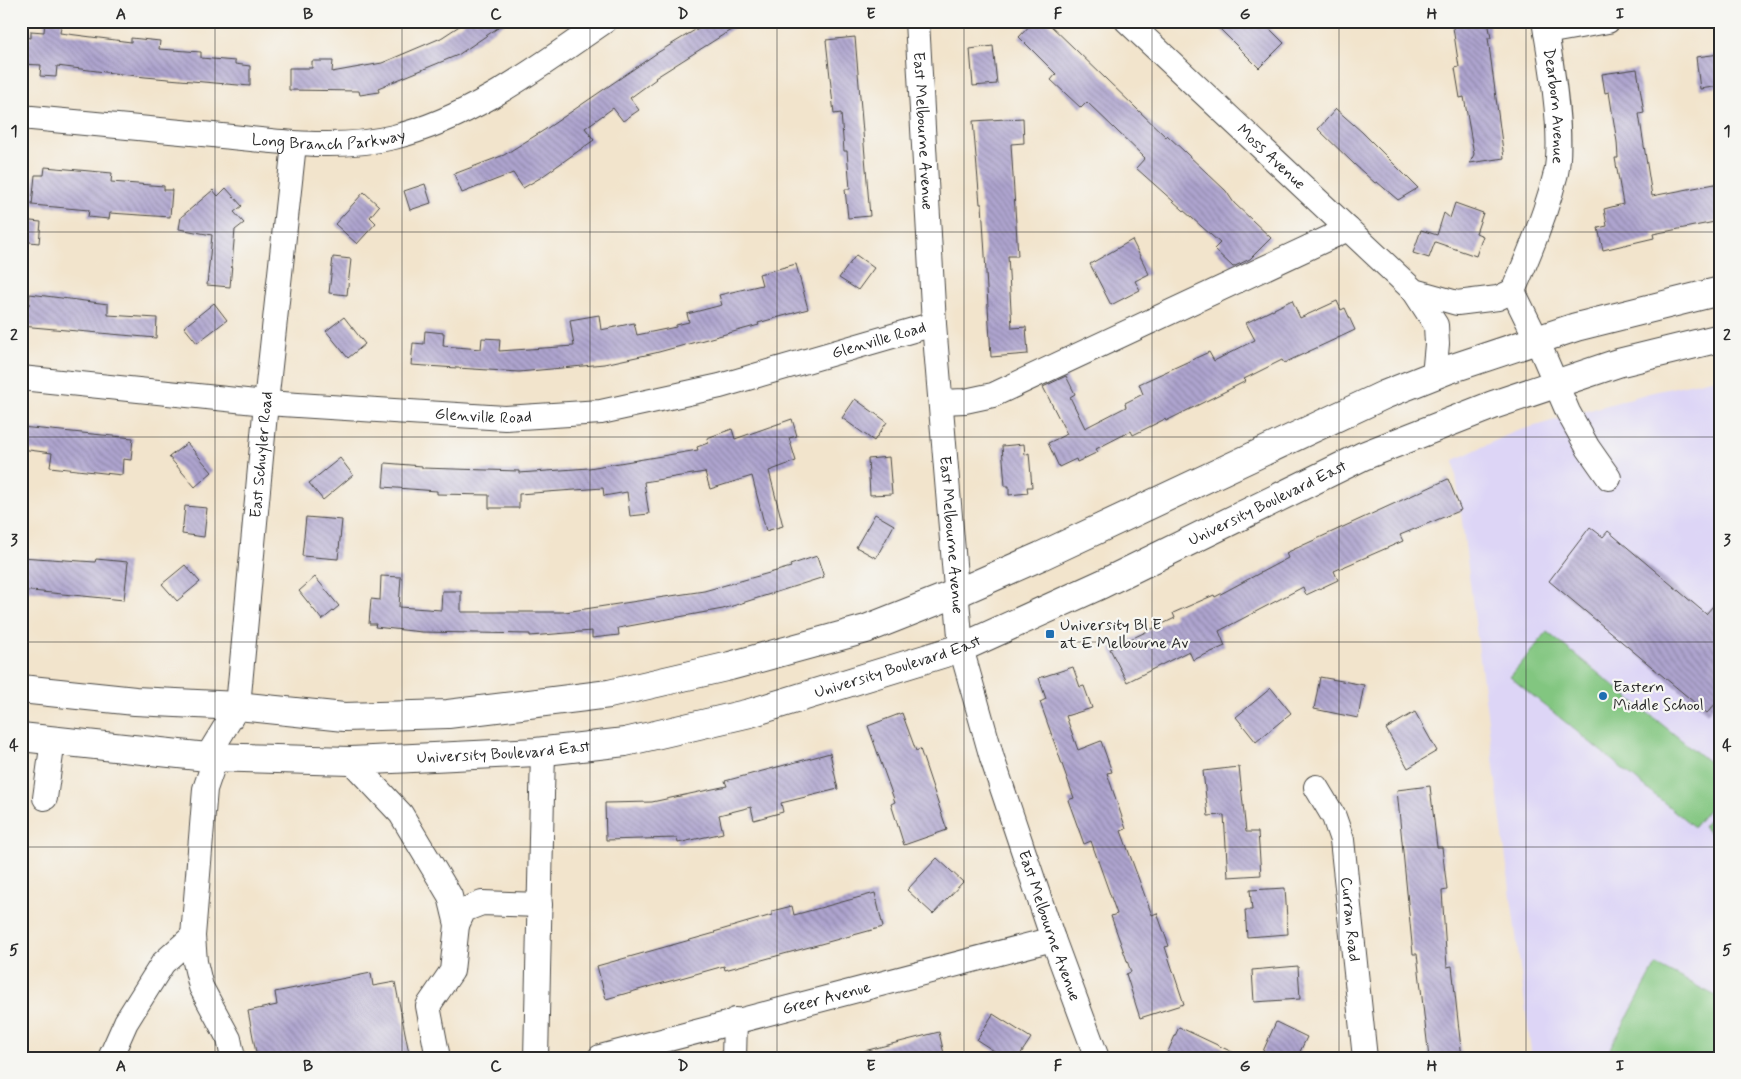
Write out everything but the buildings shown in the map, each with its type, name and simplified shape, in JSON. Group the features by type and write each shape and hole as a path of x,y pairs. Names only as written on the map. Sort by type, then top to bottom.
{"main road":[{"path":"21,689 135,701 238,706 344,717 429,715 609,694 730,666 866,629 956,593 1041,556 1384,395 1434,376 1576,327 1720,291"},
{"name":"University Boulevard East","path":"21,737 211,757 351,761 543,751 625,742 750,713 961,648 1102,584 1363,456 1493,405 1618,363 1720,338"}],"street":[{"name":"Long Branch Parkway","path":"21,117 294,144 394,137 450,117 496,95 605,21"},
{"name":"East Melbourne Avenue","path":"917,21 934,324 961,648 992,758 1053,939 1097,1058"},
{"name":"Moss Avenue","path":"1127,21 1414,291 1436,325 1437,344 1434,376"},
{"path":"1545,26 1608,21"},
{"name":"Dearborn Avenue","path":"1513,291 1534,243 1556,172 1559,139 1545,26"},
{"name":"East Schuyler Road","path":"233,1058 229,1039 201,987 195,962 193,936 205,789 211,757 238,706 266,403 294,144"},
{"path":"941,402 965,402 992,394 1348,229"},
{"name":"Moss Avenue","path":"1414,291 1457,303 1498,298 1513,291"},
{"path":"1513,291 1537,340 1555,384 1584,441 1609,478"},
{"name":"Glenville Road","path":"21,378 266,403 505,418 601,412 720,386 934,324"},
{"path":"45,798 53,740"},
{"path":"536,1058 543,751"},
{"path":"351,761 406,821 450,896 457,925"},
{"name":"Curran Road","path":"1316,787 1334,817 1342,840 1365,1058"},
{"path":"438,1058 428,1006 452,971 457,925 464,910 482,903 540,905"},
{"path":"110,1058 126,1022 163,963 193,936"},
{"name":"Greer Avenue","path":"600,1056 1053,939"},
{"path":"734,1058 735,1020"}],"shaded area":[{"name":"Eastern Middle School","path":"1720,377 1720,1058 1532,1058 1454,460 1514,432 1649,393"}],"green space":[{"path":"1547,632 1720,771 1720,795 1694,827 1510,677"},
{"path":"1720,806 1720,841 1703,827"},
{"path":"1656,965 1720,998 1720,1058 1605,1058"}],"place":[{"name":"University Bl E at E Melbourne Av","path":"1050,634"},
{"name":"Eastern Middle School","path":"1603,696"}]}
